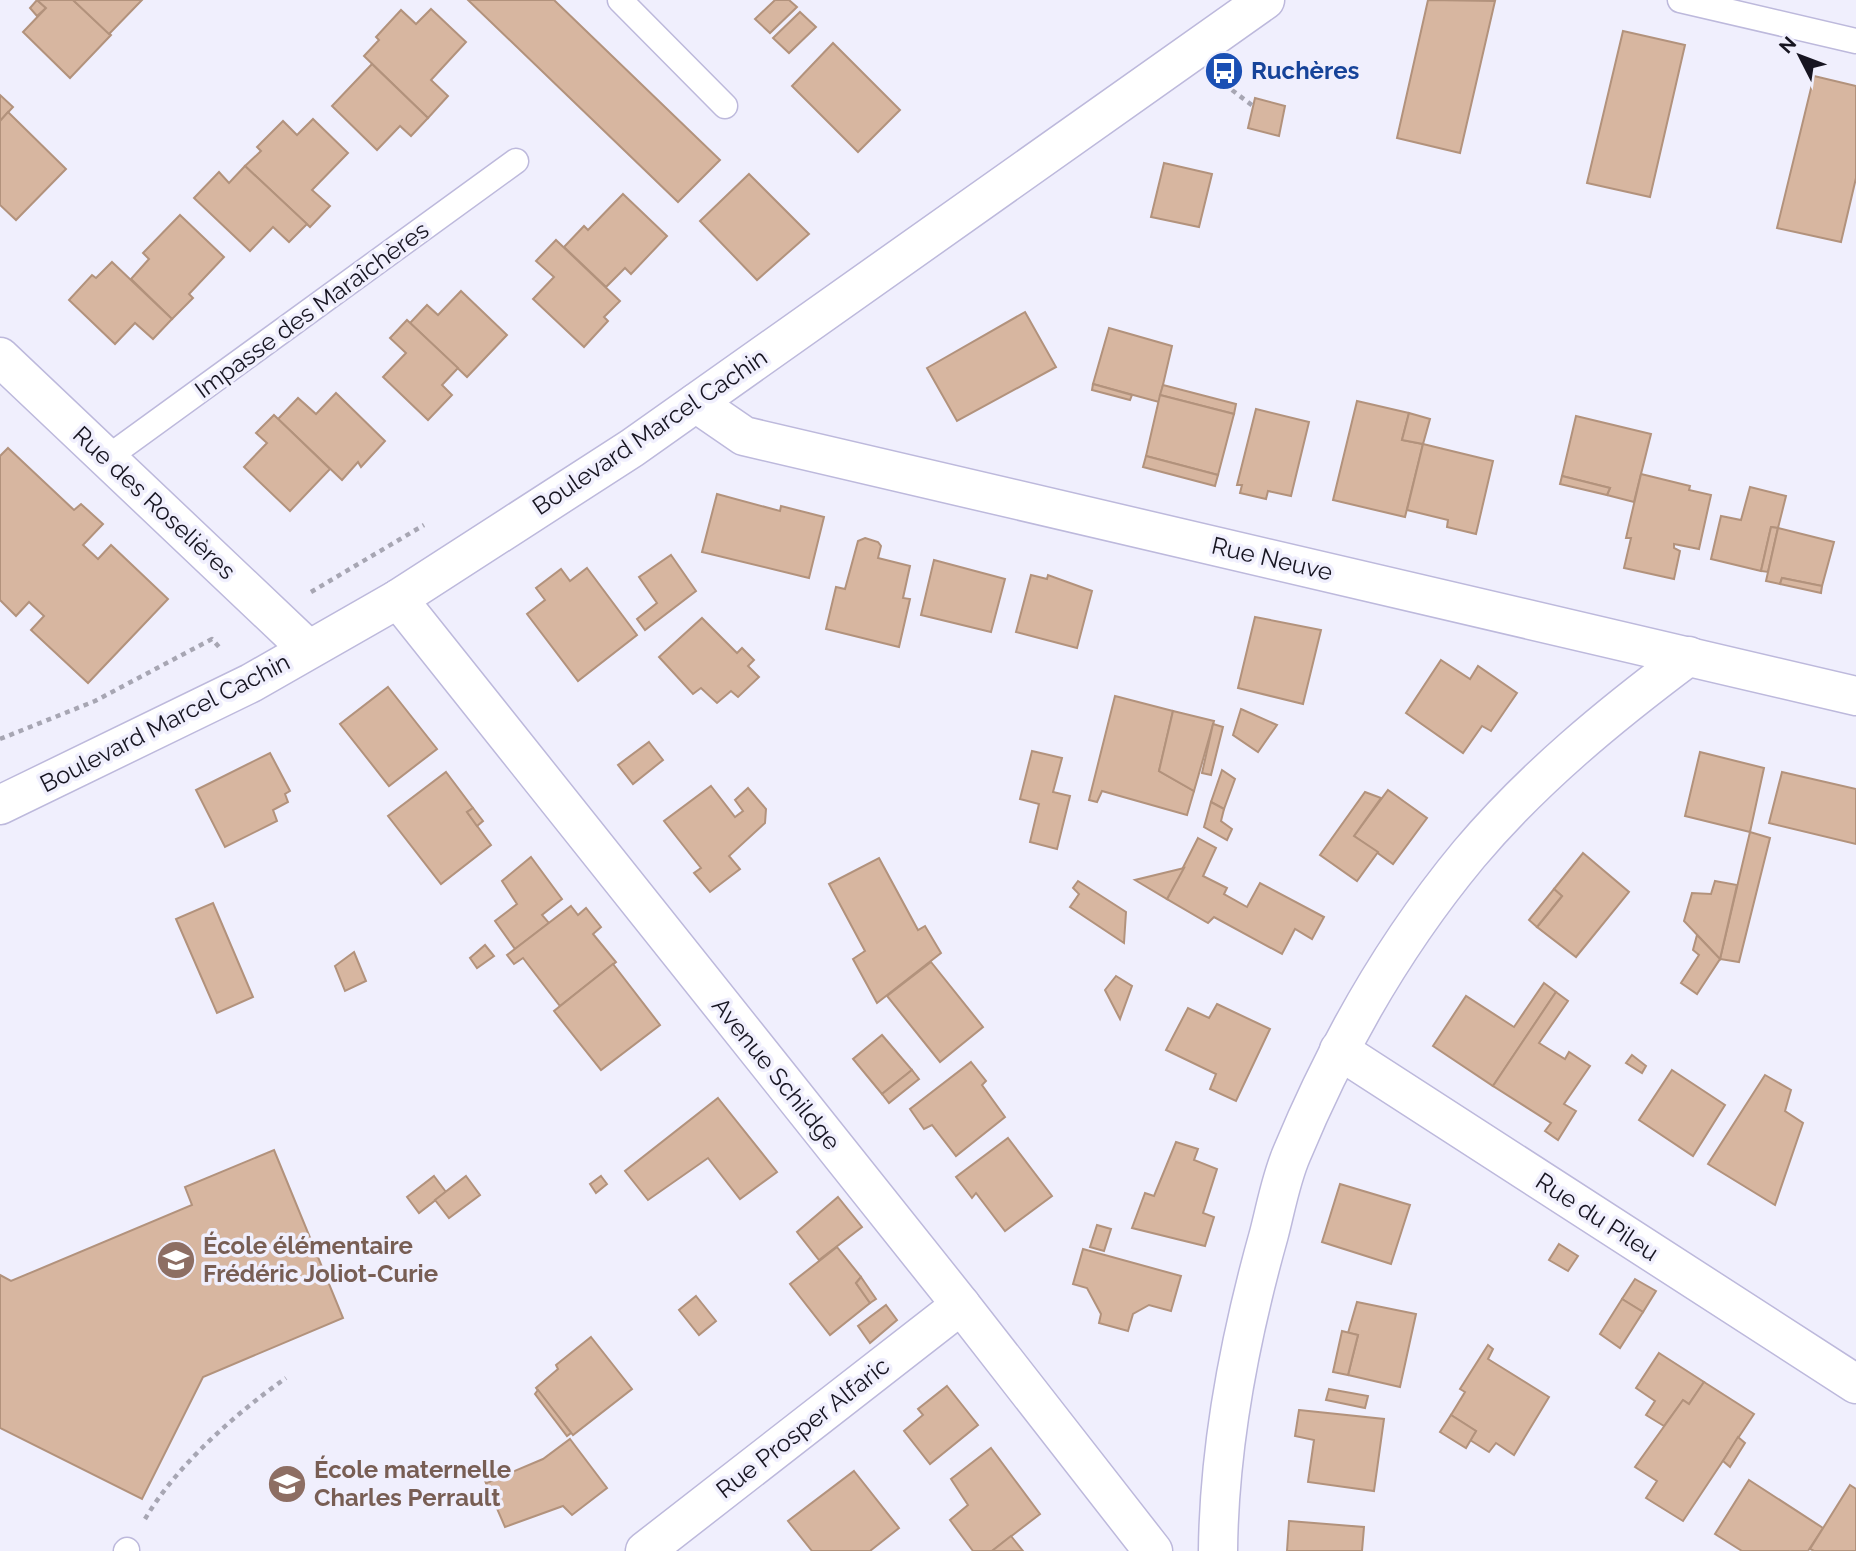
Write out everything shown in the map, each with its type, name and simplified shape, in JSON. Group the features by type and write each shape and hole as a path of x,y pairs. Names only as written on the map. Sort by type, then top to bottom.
{"street":[{"name":"Boulevard Marcel Cachin","path":"0,805 251,683 398,599 696,403 1265,0"},
{"name":"Rue des Roselières","path":"0,357 308,649"},
{"name":"Rue Neuve","path":"696,403 744,436 1856,696"},
{"name":"Avenue Schildge","path":"398,599 961,1305 1153,1551"},
{"path":"1218,1551 1219,1501 1244,1323 1291,1155 1339,1050 1378,985 1469,854 1523,797 1601,723 1689,656"},
{"name":"Rue du Pileu","path":"1339,1050 1856,1384"},
{"name":"Rue Prosper Alfaric","path":"645,1551 961,1305"}],"lane":[{"path":"620,0 725,106"},
{"path":"1680,0 1856,41"},
{"name":"Impasse des Maraîchères","path":"107,458 516,161"}],"path":[{"path":"0,739 94,701 212,639 223,637"},
{"path":"212,639 251,683"},
{"path":"127,1550 160,1494 250,1403 286,1378"}],"building":[{"path":"37,0 46,8 37,16 30,8"},
{"path":"37,0 73,0 111,35 70,78 23,32 46,8"},
{"path":"73,0 142,0 109,34"},
{"path":"468,0 554,0 720,160 678,202"},
{"path":"775,0 789,0 797,7 770,33 755,19"},
{"path":"1428,0 1495,1 1460,153 1397,138"},
{"path":"431,9 466,42 431,80 448,96 428,118 364,56 379,40 376,37 401,10 416,24"},
{"path":"800,12 816,27 789,53 773,38"},
{"path":"1623,31 1685,45 1650,197 1587,183"},
{"path":"833,43 900,110 858,152 792,86"},
{"path":"372,64 428,118 411,136 400,126 377,150 332,106"},
{"path":"1814,76 1856,86 1856,178 1841,242 1777,228"},
{"path":"0,95 13,107 0,121"},
{"path":"1255,98 1285,106 1279,136 1248,128"},
{"path":"8,112 66,169 16,220 0,205 0,121"},
{"path":"313,119 348,153 312,190 330,206 310,227 245,166 261,151 257,147 283,121 297,135"},
{"path":"1164,163 1212,174 1199,227 1151,217"},
{"path":"245,166 307,224 289,242 273,227 250,251 194,198 219,172 229,183"},
{"path":"749,174 809,234 757,280 700,221"},
{"path":"623,194 667,236 631,274 625,268 606,287 564,247 584,226 588,230"},
{"path":"180,215 224,257 189,294 193,298 172,319 131,279 149,259 143,253"},
{"path":"556,240 620,301 604,317 608,321 584,347 533,299 554,277 536,261"},
{"path":"112,262 172,319 153,339 135,323 115,344 69,300 92,275 96,278"},
{"path":"461,291 507,335 467,377 410,323 427,305 438,315"},
{"path":"1025,312 1056,367 957,421 927,368"},
{"path":"407,320 458,368 442,385 452,395 428,420 383,377 406,353 390,338"},
{"path":"1109,328 1172,346 1159,402 1093,384"},
{"path":"1093,384 1132,395 1130,400 1092,390"},
{"path":"1163,385 1236,404 1234,414 1160,395"},
{"path":"336,393 385,441 361,467 358,462 342,480 278,419 298,398 316,414"},
{"path":"1160,395 1234,414 1218,475 1146,456"},
{"path":"1357,401 1409,413 1402,440 1423,444 1405,517 1333,500"},
{"path":"1256,409 1309,422 1291,496 1268,491 1266,499 1240,493 1242,485 1237,485"},
{"path":"1409,413 1430,419 1423,444 1402,440"},
{"path":"274,415 330,469 290,511 244,467 267,443 256,433"},
{"path":"1576,416 1651,434 1634,502 1607,495 1610,488 1562,476"},
{"path":"1423,444 1493,461 1476,534 1447,527 1448,520 1407,510"},
{"path":"8,448 74,510 81,504 103,524 83,545 98,559 111,545 168,599 88,683 31,630 44,616 29,602 16,616 0,600 0,456"},
{"path":"1146,456 1218,475 1215,486 1143,467"},
{"path":"1641,474 1690,486 1689,490 1711,495 1699,549 1674,544 1674,548 1680,551 1674,579 1624,568 1631,538 1626,538"},
{"path":"1562,476 1610,488 1607,495 1560,484"},
{"path":"1750,487 1786,496 1778,528 1771,527 1761,571 1711,559 1721,516 1741,520"},
{"path":"717,494 780,511 781,506 824,517 809,578 702,552"},
{"path":"1771,527 1778,528 1768,572 1761,571"},
{"path":"1778,528 1834,542 1822,586 1782,578 1780,584 1766,581"},
{"path":"865,538 878,542 881,546 878,558 910,566 903,598 910,599 899,647 826,629 836,587 845,589 858,541"},
{"path":"671,555 696,591 645,630 637,619 657,603 639,577"},
{"path":"934,560 1005,579 991,632 921,615"},
{"path":"587,568 637,635 578,681 527,614 545,600 536,588 561,569 570,581"},
{"path":"1031,575 1047,579 1048,575 1092,591 1077,648 1016,632"},
{"path":"1782,578 1822,586 1821,593 1780,584"},
{"path":"1255,617 1321,630 1303,704 1238,688"},
{"path":"702,618 737,653 742,648 754,660 748,666 759,677 738,697 731,691 717,703 701,688 693,694 659,657"},
{"path":"1441,660 1470,679 1478,666 1517,693 1491,731 1482,726 1463,753 1406,713"},
{"path":"388,687 437,749 389,786 340,724"},
{"path":"1115,696 1173,711 1159,771 1194,791 1187,815 1102,791 1097,802 1089,800"},
{"path":"1241,709 1277,725 1258,752 1233,735"},
{"path":"1173,711 1214,721 1194,791 1159,771"},
{"path":"1213,724 1223,727 1211,775 1202,773"},
{"path":"649,742 663,760 633,784 618,765"},
{"path":"1032,751 1062,758 1053,792 1070,796 1057,849 1030,842 1039,804 1020,799"},
{"path":"1700,752 1764,768 1750,832 1685,816"},
{"path":"270,753 290,791 285,794 288,802 273,810 277,821 225,847 196,790"},
{"path":"1222,770 1235,779 1224,809 1211,802"},
{"path":"446,772 473,808 467,812 491,845 441,884 388,816"},
{"path":"1782,772 1856,789 1856,844 1769,823"},
{"path":"711,786 735,817 743,811 735,800 748,788 766,809 765,823 729,856 740,869 710,892 694,873 701,868 664,821"},
{"path":"1388,790 1427,818 1393,864 1354,836"},
{"path":"1365,792 1381,798 1354,836 1378,852 1357,881 1320,855"},
{"path":"1211,802 1224,809 1221,821 1232,829 1227,840 1204,827"},
{"path":"473,808 483,821 477,826 467,812"},
{"path":"1750,832 1770,838 1739,962 1720,959"},
{"path":"1198,838 1216,848 1203,876 1227,888 1224,894 1247,907 1260,883 1324,917 1312,939 1295,929 1282,954 1214,917 1208,923 1167,899"},
{"path":"1583,853 1629,892 1576,957 1537,927 1562,896 1554,889"},
{"path":"531,857 562,899 542,915 549,923 515,949 495,921 517,904 502,881"},
{"path":"879,858 918,930 925,926 941,953 877,1003 853,959 865,951 829,884"},
{"path":"1184,868 1167,899 1135,880"},
{"path":"1078,881 1126,912 1124,943 1070,907 1079,894 1073,888"},
{"path":"1715,881 1737,885 1720,959 1684,921 1692,893 1711,894"},
{"path":"1554,889 1562,896 1537,927 1529,920"},
{"path":"213,903 253,997 217,1013 176,919"},
{"path":"571,906 578,915 586,908 601,927 593,934 616,962 560,1006 523,958 514,964 507,955"},
{"path":"1697,935 1720,959 1697,994 1681,983 1699,955 1693,950"},
{"path":"485,945 494,956 477,968 470,958"},
{"path":"354,952 366,981 345,991 335,966"},
{"path":"931,962 983,1027 940,1062 887,996"},
{"path":"613,964 660,1025 601,1070 554,1011"},
{"path":"1116,976 1132,986 1120,1019 1105,990"},
{"path":"1544,983 1556,992 1493,1086 1433,1046 1466,996 1514,1027"},
{"path":"1556,992 1568,1001 1539,1043 1565,1059 1569,1052 1590,1066 1564,1104 1576,1111 1558,1140 1545,1131 1551,1123 1493,1086"},
{"path":"1217,1004 1270,1029 1236,1101 1210,1089 1216,1074 1166,1050 1188,1008 1209,1018"},
{"path":"882,1035 912,1070 882,1094 853,1059"},
{"path":"1632,1055 1646,1066 1642,1073 1626,1063"},
{"path":"971,1062 986,1081 982,1085 1005,1117 956,1156 932,1125 924,1129 910,1109"},
{"path":"912,1070 919,1079 889,1103 882,1094"},
{"path":"1672,1070 1725,1105 1693,1156 1639,1120"},
{"path":"1765,1075 1791,1090 1785,1111 1803,1123 1775,1205 1708,1164"},
{"path":"718,1098 777,1172 740,1199 708,1158 648,1200 625,1171"},
{"path":"1008,1138 1052,1196 1005,1231 976,1193 972,1198 956,1177"},
{"path":"1176,1142 1198,1149 1194,1160 1217,1169 1203,1213 1214,1217 1205,1246 1132,1228 1145,1193 1154,1196"},
{"path":"274,1150 343,1318 203,1377 142,1499 0,1428 0,1275 11,1281 192,1205 185,1187"},
{"path":"434,1176 446,1192 419,1213 407,1197"},
{"path":"466,1176 480,1195 449,1218 435,1200"},
{"path":"601,1176 607,1184 596,1193 590,1184"},
{"path":"1340,1184 1410,1205 1391,1264 1322,1242"},
{"path":"838,1197 862,1227 819,1260 797,1232"},
{"path":"1097,1225 1111,1229 1104,1251 1090,1247"},
{"path":"1559,1244 1578,1256 1568,1271 1549,1260"},
{"path":"837,1247 861,1277 856,1283 870,1303 830,1335 790,1284"},
{"path":"1083,1249 1181,1276 1171,1311 1149,1305 1133,1314 1128,1331 1099,1323 1101,1314 1087,1288 1073,1284"},
{"path":"861,1277 876,1299 870,1303 856,1283"},
{"path":"1635,1279 1656,1291 1643,1312 1622,1299"},
{"path":"696,1296 716,1321 699,1335 679,1310"},
{"path":"1622,1299 1643,1312 1620,1348 1600,1334"},
{"path":"1357,1302 1416,1314 1400,1387 1348,1375 1358,1335 1348,1333"},
{"path":"886,1305 897,1320 870,1343 858,1326"},
{"path":"1342,1331 1358,1335 1348,1375 1333,1372"},
{"path":"591,1337 632,1389 573,1435 536,1388 558,1369 556,1365"},
{"path":"1488,1345 1493,1349 1488,1359 1549,1397 1514,1455 1496,1443 1489,1452 1470,1440 1476,1431 1451,1415 1465,1392 1460,1389"},
{"path":"1659,1353 1704,1382 1689,1404 1683,1400 1664,1426 1646,1415 1655,1401 1636,1388"},
{"path":"1704,1382 1754,1414 1683,1521 1646,1498 1657,1481 1635,1467 1683,1400 1689,1404"},
{"path":"947,1386 978,1425 930,1464 904,1431 923,1415 918,1409"},
{"path":"1329,1389 1368,1396 1365,1408 1326,1400"},
{"path":"538,1390 571,1433 567,1436 535,1394"},
{"path":"1299,1410 1384,1419 1374,1491 1308,1482 1314,1440 1295,1436"},
{"path":"1451,1415 1476,1431 1466,1448 1440,1432"},
{"path":"1738,1437 1745,1443 1730,1467 1723,1461"},
{"path":"570,1439 607,1488 572,1515 563,1506 505,1527 486,1483 543,1459"},
{"path":"991,1448 1040,1514 992,1551 973,1551 950,1520 968,1505 951,1479"},
{"path":"497,1470 500,1478 486,1483 483,1475"},
{"path":"854,1471 899,1528 870,1551 812,1551 788,1521"},
{"path":"1749,1480 1823,1528 1808,1551 1742,1551 1715,1534"},
{"path":"1850,1485 1856,1489 1856,1551 1810,1549"},
{"path":"1289,1521 1364,1527 1362,1551 1287,1551"},
{"path":"1011,1536 1023,1551 992,1551"}],"place":[{"name":"Ruchères","path":"1224,71"},
{"name":"École élémentaire Frédéric Joliot-Curie","path":"176,1260"},
{"name":"École maternelle Charles Perrault","path":"287,1484"}]}
